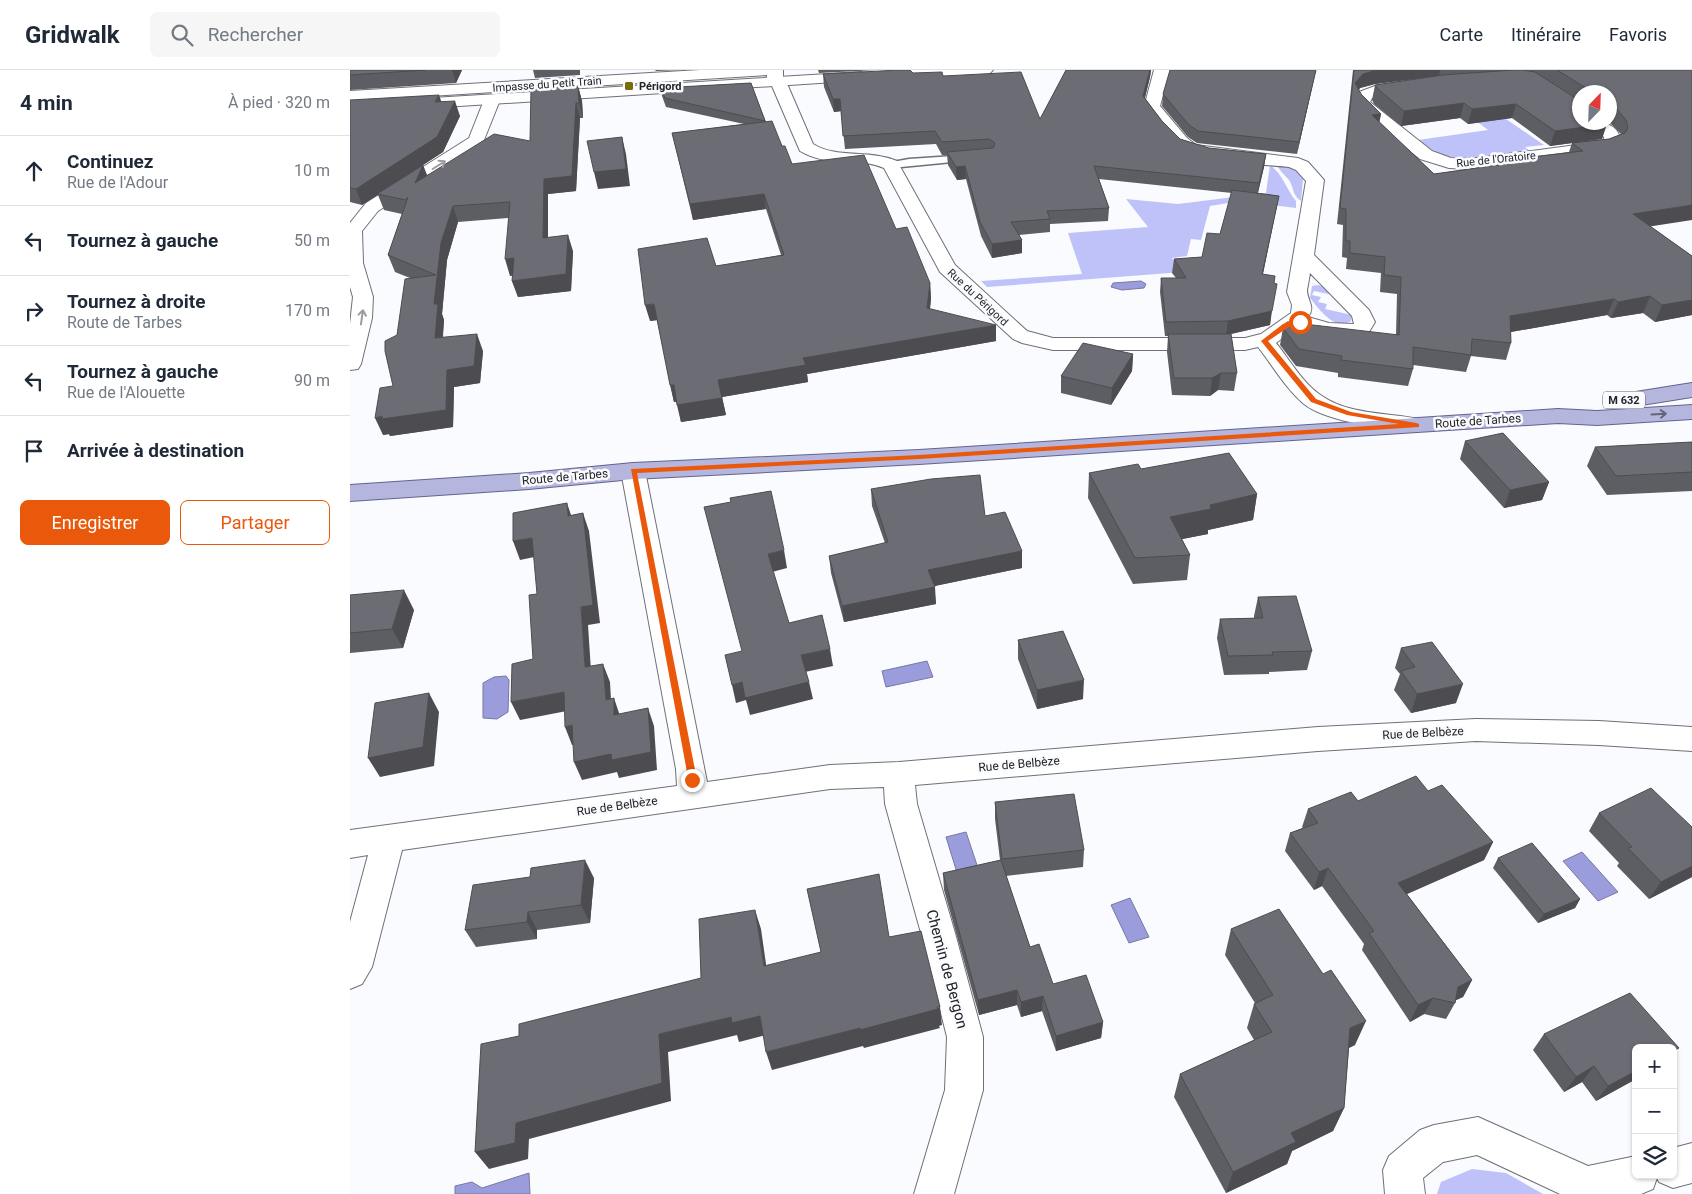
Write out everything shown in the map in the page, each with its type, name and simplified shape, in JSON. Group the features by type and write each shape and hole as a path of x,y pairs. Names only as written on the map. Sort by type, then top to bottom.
{"main road":[{"name":"Route de Tarbes","path":"1558,416 1596,405 1692,390"},
{"name":"Route de Tarbes","path":"350,493 529,481 633,471 919,457 1558,416 1597,418 1692,412"}],"street":[{"path":"350,364 362,318 363,297 353,263 353,231 372,207 476,141 503,70"},
{"path":"350,108 494,94 776,74 882,76 985,70"},
{"path":"1162,70 1162,75 1152,100 1152,107 1184,144 1202,152 1292,162 1302,166 1314,177 1316,183 1297,292 1302,309 1296,320 1264,341 1307,394 1321,404 1349,413 1416,425"},
{"path":"776,74 808,149 824,155 876,159 891,165"},
{"name":"Rue de l'Oratoire","path":"1428,84 1375,91 1365,95 1362,102 1426,155 1449,163 1476,163 1603,147 1613,142 1612,135 1606,130"},
{"name":"Impasse du Petit Train","path":"350,96 494,94"},
{"name":"Rue du Périgord","path":"891,165 947,268 1017,333 1024,337 1053,344 1245,344 1264,341"},
{"path":"1296,320 1320,326 1351,330 1362,328 1365,322 1362,314 1304,256"},
{"path":"633,471 691,769 693,796"},
{"name":"Rue de Belbèze","path":"350,844 830,777 899,774 1308,740 1476,730 1599,733 1692,739"},
{"name":"Chemin de Bergon","path":"899,774 901,804 966,1037 964,1090 934,1194"},
{"path":"350,973 355,967 389,838"},
{"path":"1405,1194 1403,1170 1434,1144 1478,1136 1587,1186 1632,1177"},
{"path":"1677,1167 1692,1163"}],"lane":[{"path":"891,165 980,157"}],"shaded area":[{"path":"1487,106 1544,145 1525,147 1530,151 1472,159 1445,155 1418,140 1488,130 1470,116"},
{"path":"1277,164 1293,168 1303,179 1301,201 1296,196 1289,180"},
{"path":"1270,165 1281,177 1293,196 1296,201 1296,208 1241,201 1210,206 1201,240 1191,239 1187,256 1172,258 1183,272 987,287 981,281 1082,274 1068,233 1148,227 1126,199 1178,204 1266,193"},
{"path":"1141,281 1146,284 1144,288 1122,290 1111,287 1113,283"},
{"path":"1312,286 1325,287 1333,295 1314,291 1312,295 1321,297 1318,302 1327,304 1325,309 1352,315 1351,321 1339,323 1328,318 1323,313 1310,298"},
{"path":"927,661 933,677 886,687 882,671"},
{"path":"506,676 509,680 508,712 497,719 483,718 483,683 494,677"},
{"path":"966,832 979,871 958,876 946,837"},
{"path":"1582,852 1618,892 1598,901 1563,861"},
{"path":"1130,898 1149,937 1129,943 1111,905"},
{"path":"1472,1169 1506,1173 1543,1194 1437,1194 1441,1182"},
{"path":"529,1173 530,1194 455,1194 455,1186 472,1182 482,1188"}],"building":[{"path":"350,70 426,70 350,75"},
{"path":"910,70 913,73 942,72 943,76 1021,72 1040,119 1066,70 1150,70 1143,96 1162,121 1180,139 1209,148 1266,154 1259,183 1094,166 1109,208 1047,211 1050,219 1011,222 1022,240 992,244 980,222 965,166 956,167 947,152 993,148 995,143 989,139 942,142 935,131 843,136 840,99 833,99 823,74"},
{"path":"1170,70 1316,70 1299,142 1198,131 1189,125 1163,94"},
{"path":"1354,70 1377,70 1363,74 1355,83 1361,94 1381,114 1372,115 1434,174 1535,160 1531,157 1583,151 1572,143 1609,139 1625,133 1628,128 1626,120 1617,109 1617,85 1581,85 1557,70 1692,70 1692,205 1633,214 1692,256 1692,300 1662,305 1650,296 1618,302 1614,299 1510,316 1511,343 1472,339 1471,355 1413,347 1413,369 1341,360 1342,356 1299,349 1283,328 1287,322 1399,335 1401,277 1384,275 1385,257 1350,253 1350,241 1346,241 1346,209 1340,208"},
{"path":"1513,70 1535,72 1572,96 1572,129 1555,131 1516,104 1472,109 1464,103 1404,111 1375,85 1443,75"},
{"path":"751,83 765,121 665,98 660,88"},
{"path":"578,86 579,103 576,103 572,176 544,179 543,238 568,235 566,274 512,281 514,258 505,259 510,202 453,206 441,243 434,304 438,304 435,338 477,334 474,366 447,370 446,410 382,419 382,416 375,418 380,388 393,386 385,351 385,341 397,335 405,279 436,275 388,255 408,197 406,200 377,194 423,165 415,183 494,134 530,141 531,89"},
{"path":"439,95 435,102 455,101 437,137 356,189 350,188 350,100"},
{"path":"772,121 792,164 864,155 896,229 907,227 930,283 927,308 996,325 803,358 806,365 718,380 722,398 677,405 674,385 670,385 654,304 645,305 638,249 707,238 716,266 784,255 764,194 690,204 672,133"},
{"path":"622,137 626,169 594,172 587,141"},
{"path":"1232,190 1279,196 1262,274 1275,276 1274,283 1277,284 1272,311 1228,321 1166,322 1161,278 1186,278 1174,259 1202,257 1207,233 1220,234"},
{"path":"1168,334 1231,334 1237,373 1221,373 1212,378 1174,378"},
{"path":"1083,343 1133,354 1112,388 1061,376"},
{"path":"1503,433 1549,482 1510,490 1465,441"},
{"path":"1692,442 1692,472 1616,476 1595,447"},
{"path":"1229,453 1257,494 1210,505 1211,509 1170,517 1190,555 1135,558 1089,473 1138,464 1141,469"},
{"path":"980,475 985,516 1005,512 1022,551 928,570 935,587 842,606 829,556 888,542 871,489 931,479"},
{"path":"771,491 784,550 768,554 789,623 822,615 830,649 801,655 809,682 745,698 742,682 732,685 725,655 742,651 704,507 731,502 730,498"},
{"path":"567,503 568,516 583,513 593,605 581,607 585,667 603,664 606,700 614,698 614,715 648,708 651,752 612,760 611,754 574,762 572,725 565,727 564,692 511,702 512,664 533,659 529,595 537,594 532,538 513,541 513,513"},
{"path":"404,590 392,629 350,633 350,595"},
{"path":"1296,596 1312,651 1272,652 1273,655 1228,656 1220,619 1263,618 1258,597"},
{"path":"1063,631 1084,680 1037,690 1018,640"},
{"path":"1432,642 1463,684 1417,694 1401,671 1415,667 1401,648"},
{"path":"429,693 423,747 368,758 375,703"},
{"path":"1416,776 1428,791 1442,785 1493,842 1398,883 1472,980 1458,987 1455,1003 1433,998 1418,1005 1369,933 1374,931 1328,868 1319,872 1290,833 1318,823 1308,809 1351,792 1358,801"},
{"path":"1651,788 1692,827 1692,866 1661,882 1628,848 1632,847 1599,813"},
{"path":"1074,794 1084,850 1002,859 995,802"},
{"path":"1532,843 1580,899 1544,914 1498,858"},
{"path":"585,860 581,905 528,912 527,922 465,930 473,885 530,877 531,868"},
{"path":"1001,860 1030,947 1039,944 1053,984 1086,975 1103,1022 1056,1036 1043,996 1021,1002 1017,990 978,1000 943,873"},
{"path":"879,874 889,937 921,931 940,1007 937,1007 938,1009 766,1052 760,1016 732,1023 731,1017 659,1034 662,1083 516,1123 515,1143 475,1152 481,1044 519,1036 519,1024 701,978 699,919 755,910 764,966 821,952 807,889"},
{"path":"1279,909 1323,974 1331,970 1366,1021 1350,1028 1344,1108 1291,1133 1296,1142 1233,1172 1180,1074 1272,1032 1254,1004 1273,995 1231,929"},
{"path":"1630,993 1675,1044 1632,1044 1632,1073 1608,1086 1594,1066 1576,1077 1544,1034"}],"place":[{"name":"Périgord","path":"629,86"}],"route":[{"path":"692,780 633,471 919,457 1416,425 1349,413 1321,404 1307,394 1264,341 1272,337 1285,325 1296,320 1300,322"}]}
